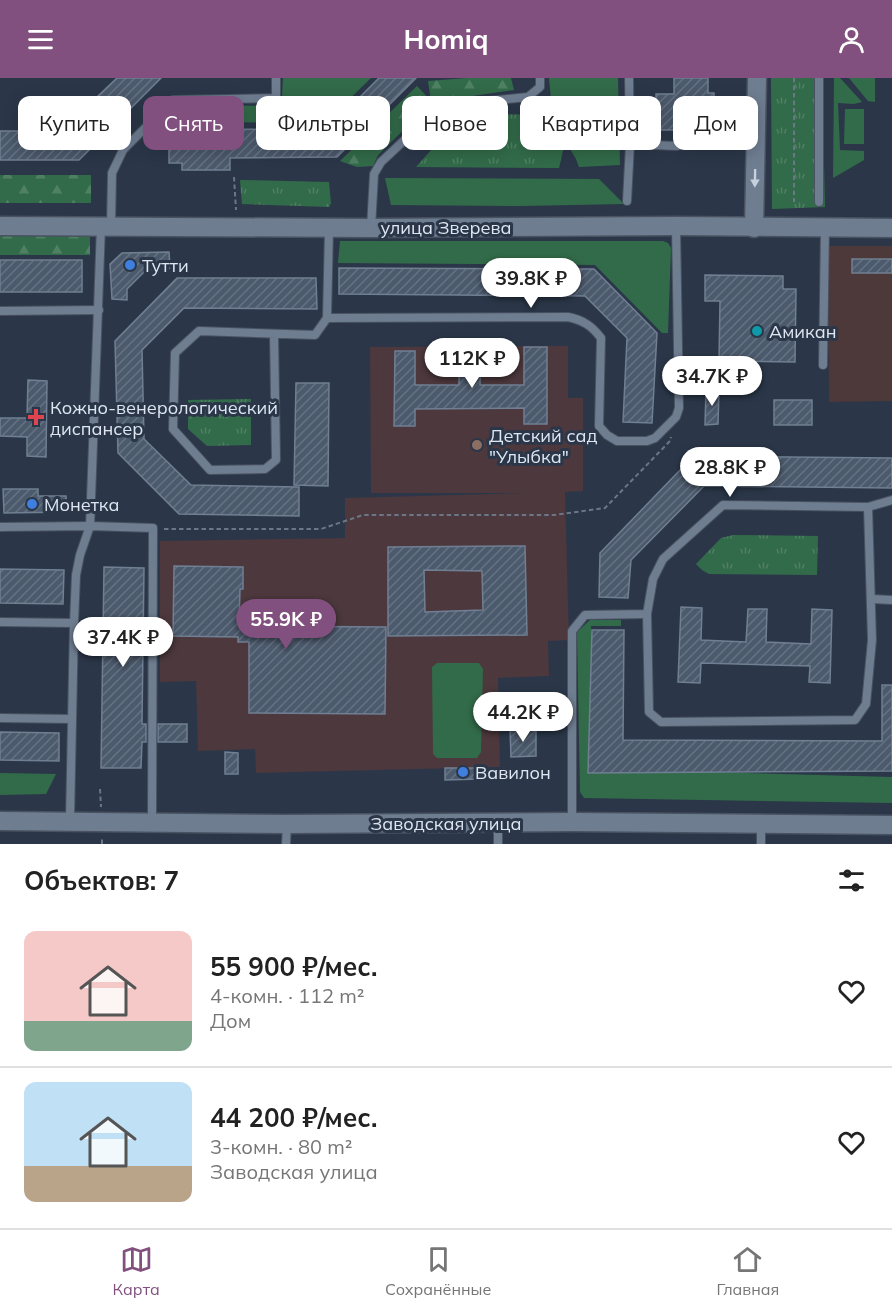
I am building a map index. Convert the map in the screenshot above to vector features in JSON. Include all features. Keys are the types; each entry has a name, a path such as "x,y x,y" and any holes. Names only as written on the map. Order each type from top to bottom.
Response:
{"street":[{"path":"754,228 757,78"},
{"name":"улица Зверева","path":"0,225 892,228"},
{"name":"Заводская улица","path":"0,821 892,825"}],"lane":[{"path":"70,822 76,575 90,526 99,310 112,173 123,150 173,100 276,98 276,78"},
{"path":"371,228 374,174 381,162 441,106 528,97 540,87 540,78"},
{"path":"628,78 629,96"},
{"path":"819,78 819,202"},
{"path":"627,201 630,150"},
{"path":"327,318 568,317 579,319 594,328 601,338 598,426 617,441 647,441 655,438 676,417 680,408 676,226"},
{"path":"274,334 276,460 265,469 210,470 173,429 175,353 199,331 315,334 327,318 329,227"},
{"path":"823,365 825,228"},
{"path":"0,311 99,310"},
{"path":"868,507 872,640 866,704 855,720 661,722 649,712 647,614 653,579 663,560 723,505 868,507 892,500"},
{"path":"0,527 153,528 153,823"},
{"path":"872,599 892,600"},
{"path":"572,822 572,631 585,615 647,614"},
{"path":"0,622 74,622"},
{"path":"0,718 72,719"},
{"path":"498,823 498,844"},
{"path":"286,844 287,824"},
{"path":"761,844 762,825"}],"path":[{"path":"794,78 794,202"},
{"path":"153,528 321,529 363,515 554,515 605,508 670,441 676,417"}],"shaded area":[{"path":"828,246 892,246 892,401 829,402"},
{"path":"568,346 568,398 583,398 583,491 565,492 569,640 548,641 549,676 498,678 500,767 256,773 255,749 198,751 196,681 160,682 160,541 345,538 345,498 526,493 371,493 370,347"}],"green space":[{"path":"283,78 371,78 353,96 282,96"},
{"path":"511,78 514,90 473,96 430,96 428,81"},
{"path":"549,78 618,78 618,96 551,96"},
{"path":"771,78 822,78 825,207 772,209"},
{"path":"834,78 840,78 862,102 838,103 840,150 864,151 864,160 833,178"},
{"path":"849,78 875,78 875,102 868,101"},
{"path":"417,86 426,96 407,96"},
{"path":"402,101 402,131 390,143 390,112"},
{"path":"244,106 256,106 256,123 244,122"},
{"path":"845,109 864,109 864,144 844,144"},
{"path":"508,114 520,115 520,150 563,150 559,168 416,167 431,150 508,150"},
{"path":"351,150 383,150 373,166 357,167 340,161"},
{"path":"571,150 620,150 620,165 579,167"},
{"path":"0,175 91,175 91,203 0,203"},
{"path":"385,178 599,179 624,204 391,205"},
{"path":"240,180 329,182 331,203 329,207 242,204"},
{"path":"0,234 90,234 90,255 0,255"},
{"path":"340,241 663,241 671,248 668,333 662,333 595,265 338,263"},
{"path":"251,399 251,445 207,446 188,429 188,400"},
{"path":"733,535 818,536 817,575 709,574 696,564 721,538"},
{"path":"590,620 621,620 621,626 591,626 594,769 892,777 892,803 584,798 580,792 577,632"},
{"path":"437,663 479,663 483,669 481,752 477,758 437,758 433,754 432,667"},
{"path":"0,773 56,774 46,794 0,795"}],"building":[{"path":"117,78 161,78 131,108 131,96 98,96"},
{"path":"379,78 416,78 390,104 390,96 361,96"},
{"path":"674,78 708,78 708,93 714,93 714,96 673,96 673,130 661,130 661,96 656,96 656,94 674,94"},
{"path":"244,129 256,129 256,150 344,150 337,157 230,158 230,170 182,170 182,163 169,163 169,150 244,150"},
{"path":"0,131 18,131 18,150 89,150 79,160 0,160"},
{"path":"169,252 170,268 146,270 127,289 127,300 112,299 110,264 122,253"},
{"path":"852,259 892,259 892,273 852,273"},
{"path":"0,260 82,260 82,292 0,292"},
{"path":"339,268 594,269 657,333 652,423 623,422 627,338 585,296 339,294"},
{"name":"Амикан","path":"705,275 783,276 783,289 796,289 795,362 719,361 720,301 705,301"},
{"path":"177,278 316,278 317,309 184,308 142,350 144,439 191,485 299,487 299,516 179,514 118,453 115,341"},
{"path":"524,347 547,347 547,424 524,424 524,408 415,409 415,426 394,426 395,351 415,351 415,385 459,385 459,351 481,351 480,385 524,385"},
{"path":"28,380 47,381 46,457 27,456 27,437 0,436 0,418 27,418"},
{"path":"296,383 329,383 328,486 294,485"},
{"path":"706,389 719,389 718,424 705,425"},
{"path":"774,400 812,400 812,425 774,425"},
{"path":"702,456 892,458 892,488 704,486 631,560 628,598 599,597 600,553 682,468"},
{"path":"3,489 38,489 38,496 66,496 67,512 4,513"},
{"path":"525,546 527,635 388,636 388,547","holes":["424,570 482,571 483,610 425,612"]},
{"path":"174,566 243,567 239,626 386,627 385,714 249,713 249,642 238,642 238,637 173,636"},
{"path":"104,567 144,568 142,724 146,724 146,742 142,742 141,768 101,768"},
{"path":"0,569 64,570 63,604 0,603"},
{"path":"681,607 702,608 701,640 746,642 748,609 767,609 766,642 811,644 812,609 832,610 830,683 809,682 810,666 701,663 700,683 678,682"},
{"path":"592,630 624,630 623,740 882,741 882,685 892,685 892,771 588,773"},
{"path":"158,724 187,724 187,742 158,742"},
{"path":"510,729 536,729 536,756 511,757"},
{"path":"0,732 59,733 59,761 0,760"},
{"path":"225,752 238,753 238,774 225,774"},
{"path":"445,768 479,768 479,779 445,780"}],"place":[{"name":"Тутти","path":"130,265"},
{"name":"Амикан","path":"757,331"},
{"name":"Кожно-венерологический диспансер","path":"36,417"},
{"name":"Детский сад \"Улыбка\"","path":"477,445"},
{"name":"Монетка","path":"32,504"},
{"name":"Вавилон","path":"463,772"}]}
